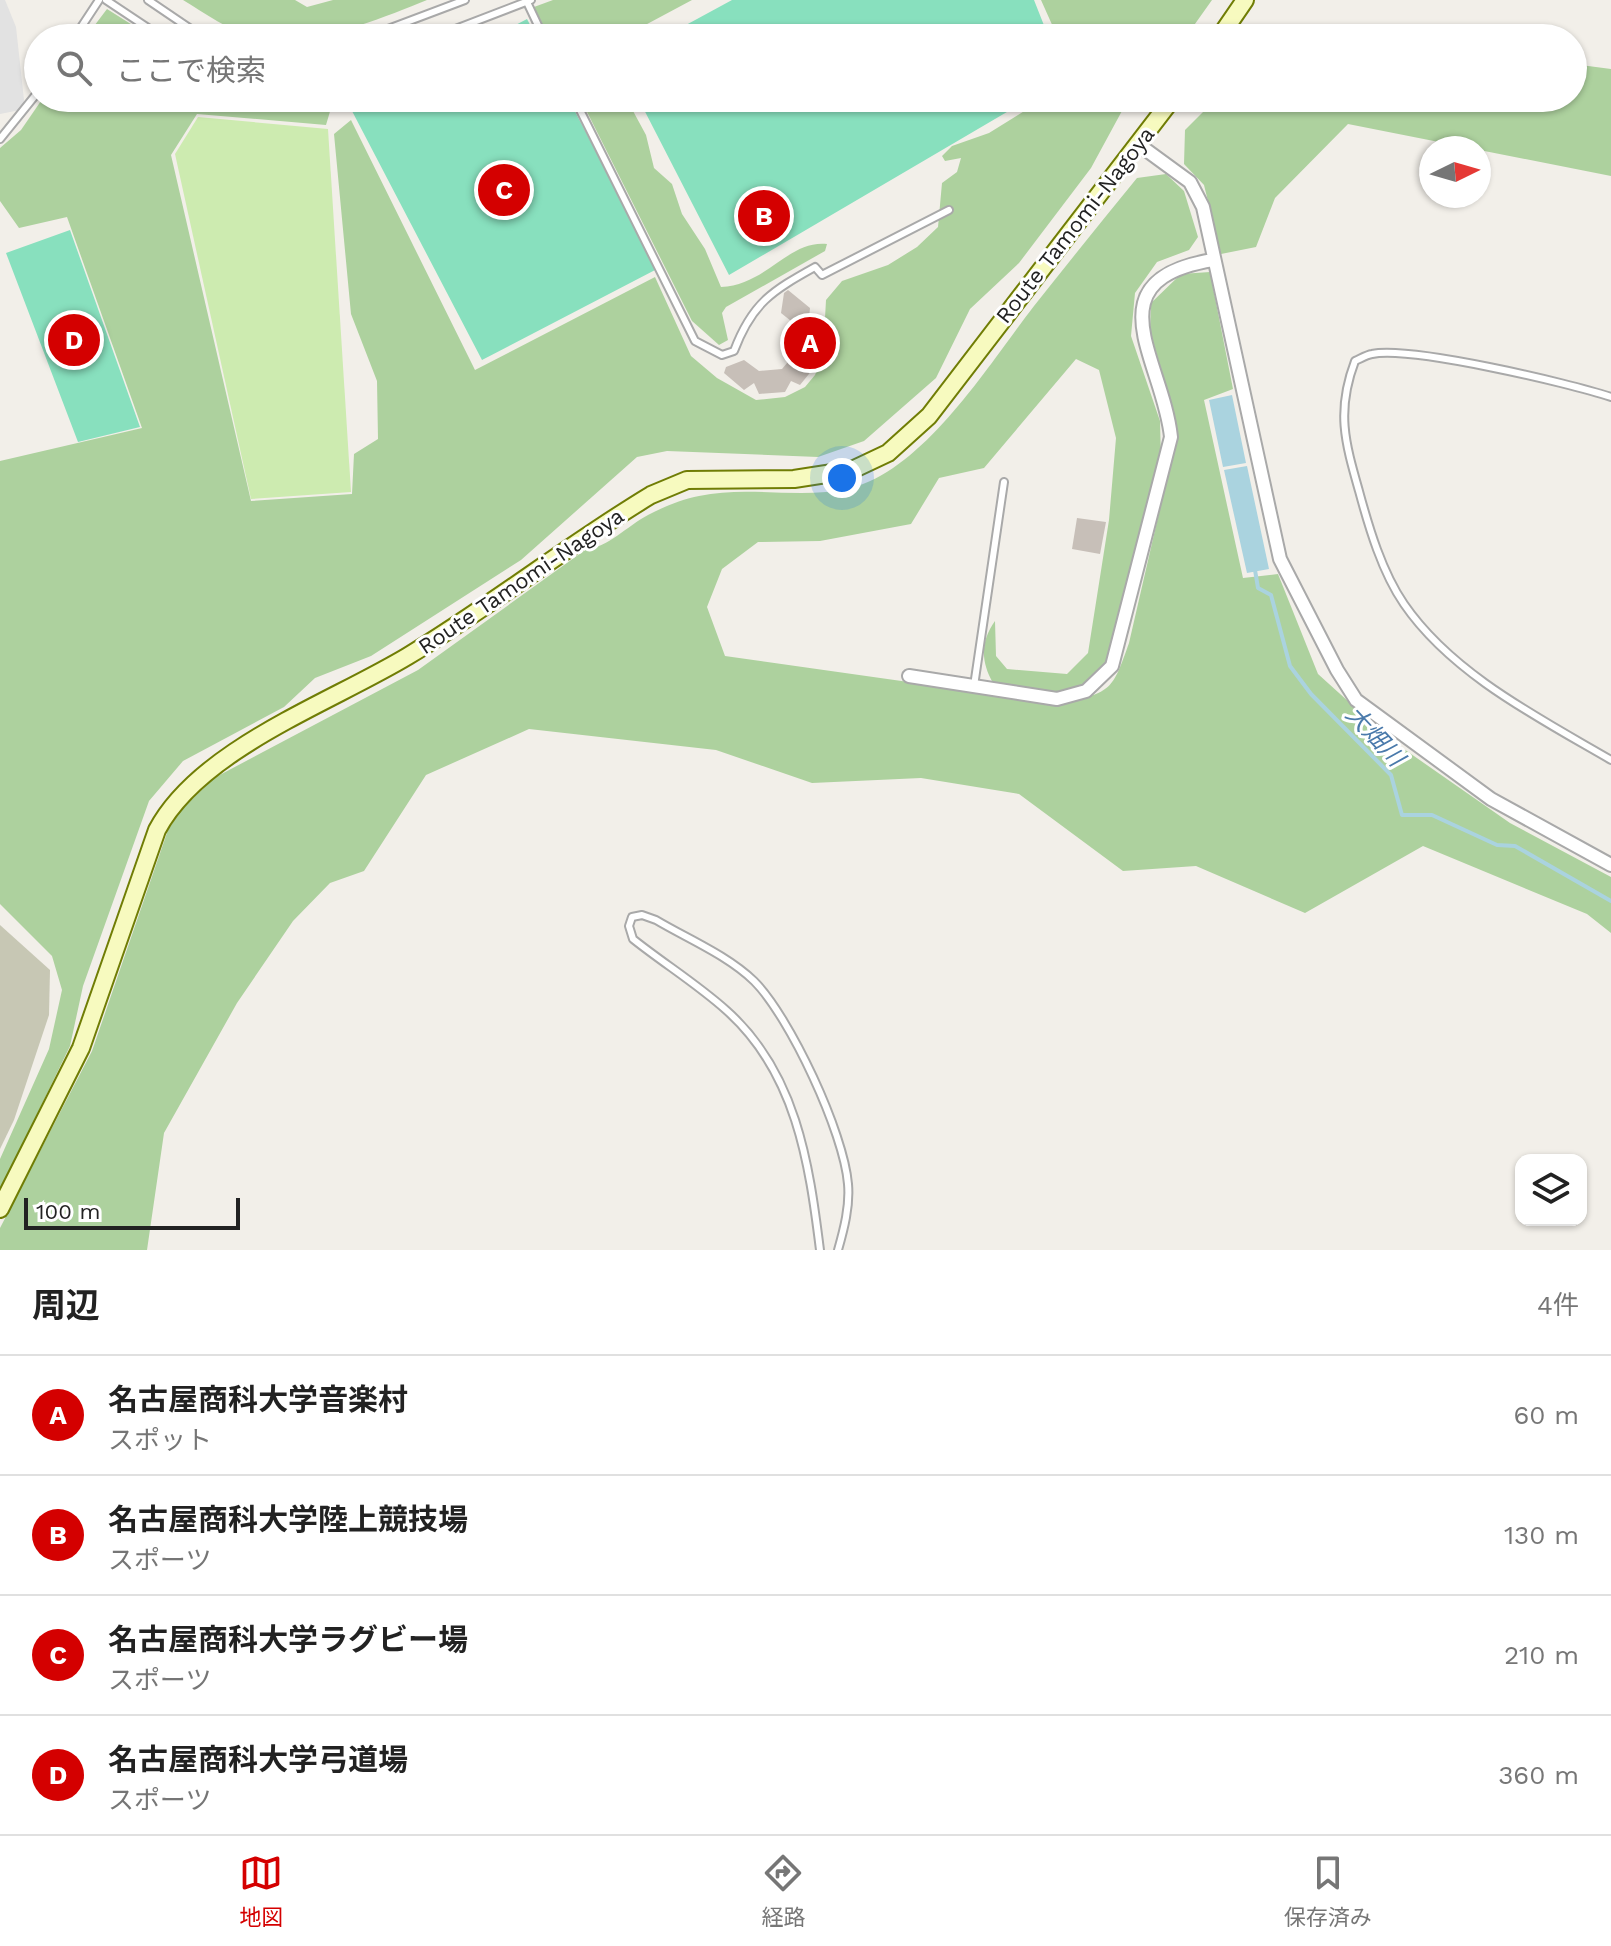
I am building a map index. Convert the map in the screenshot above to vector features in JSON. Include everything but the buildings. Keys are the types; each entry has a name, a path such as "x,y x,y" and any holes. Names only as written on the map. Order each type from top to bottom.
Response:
{"main road":[{"path":"1229,24 1245,0"},
{"name":"Route Tamomi-Nagoya","path":"0,1209 81,1048 157,830 169,807 194,781 242,748 407,657 651,495 687,480 794,479 852,470 888,453 929,416 1162,112"}],"street":[{"path":"1138,144 1196,190 1203,207 1280,559 1337,670 1356,700 1491,799 1611,865"},
{"path":"909,676 1040,697 1072,697 1102,680 1112,666 1171,437 1169,417 1144,338 1142,312 1149,289 1165,273 1182,265 1213,260"}],"lane":[{"path":"83,24 99,0"},
{"path":"106,0 142,24"},
{"path":"148,0 183,24"},
{"path":"401,24 465,0"},
{"path":"468,24 528,1 538,24"},
{"path":"0,139 24,109"},
{"path":"581,112 695,341 722,355 734,351 744,323 768,293 815,267 822,275 949,210"},
{"path":"1611,397 1412,355 1373,354 1355,361 1342,404 1342,424 1370,532 1403,602 1460,661 1506,696 1611,760"},
{"path":"974,686 1004,482"},
{"path":"820,1250 808,1161 778,1076 759,1047 727,1011 633,939 629,926 632,917 642,915 656,920 733,965 768,997 787,1025 838,1138 845,1167 848,1203 838,1250"}],"shaded area":[{"path":"0,0 5,0 16,27 24,109 0,114"},
{"path":"0,925 50,970 49,1015 14,1120 0,1149"}],"green space":[{"path":"183,0 295,0 307,7 333,0 427,0 361,24 223,24"},
{"path":"553,0 692,0 647,24 542,24 534,7"},
{"path":"732,0 1034,0 1043,24 688,24"},
{"path":"1041,0 1212,0 1195,24 1052,24"},
{"path":"107,9 131,24 96,24"},
{"path":"1587,66 1611,69 1611,176 1491,152 1491,136 1419,138 1348,124 1275,198 1256,247 1221,254 1204,185 1184,164 1185,130 1203,112 1587,112"},
{"path":"33,112 330,112 326,125 197,114 171,155 251,501 352,494 354,454 378,439 377,381 351,314 334,134 351,120 475,370 655,277 691,356 717,378 756,400 785,397 805,387 815,375 823,355 826,300 842,281 888,265 917,247 938,227 942,183 957,172 961,158 945,161 942,156 952,146 989,133 1023,112 1121,112 1091,168 1019,263 970,309 936,378 864,441 818,457 667,451 637,457 521,560 371,656 315,678 284,707 183,761 149,801 83,986 70,1046 0,1191 0,1159 49,1049 62,990 52,956 0,904 0,461 142,428 67,217 19,228 0,201 0,148 21,130"},
{"path":"353,112 575,112 657,269 482,360"},
{"path":"587,112 634,112 646,135 654,168 672,184 682,214 705,249 721,287 751,279 800,249 827,244 825,251 726,307 722,313 728,340 719,345 692,321"},
{"path":"645,112 1007,112 729,275"},
{"path":"198,117 328,129 351,492 251,499 175,154"},
{"path":"1166,174 1184,191 1198,237 1189,250 1157,262 1135,293 1131,336 1160,421 1161,460 1111,658 1091,684 1062,695 993,683 984,652 995,621 996,656 1007,669 1067,674 1088,653 1109,520 1116,438 1099,370 1076,359 984,468 939,478 911,524 820,541 758,542 722,569 707,607 725,656 1063,704 1092,696 1108,687 1129,643 1176,439 1171,404 1150,331 1151,303 1181,274 1210,272 1233,389 1204,400 1243,578 1278,574 1318,674 1391,740 1510,823 1611,877 1611,933 1587,914 1423,846 1305,913 1196,866 1123,871 1019,794 921,778 812,783 716,750 529,729 426,775 364,871 330,883 293,921 237,1003 164,1133 147,1250 0,1250 0,1228 92,1051 168,830 182,809 214,778 418,670 585,550 610,541 660,509 686,499 718,493 813,493 851,488 878,477 904,460 953,412 1137,178"},
{"path":"70,230 140,427 78,442 6,253"}],"water":[{"path":"1232,395 1246,463 1223,467 1209,400"},
{"path":"1247,466 1269,569 1247,573 1224,470"}],"waterway":[{"name":"大畑川","path":"1255,570 1258,588 1271,595 1290,666 1311,694 1391,775 1402,815 1432,815 1497,845 1515,846 1611,901"}],"place":[{"name":"名古屋商科大学ラグビー場","path":"504,190"},
{"name":"名古屋商科大学陸上競技場","path":"764,216"},
{"name":"名古屋商科大学弓道場","path":"74,340"},
{"name":"名古屋商科大学音楽村","path":"810,343"}]}
